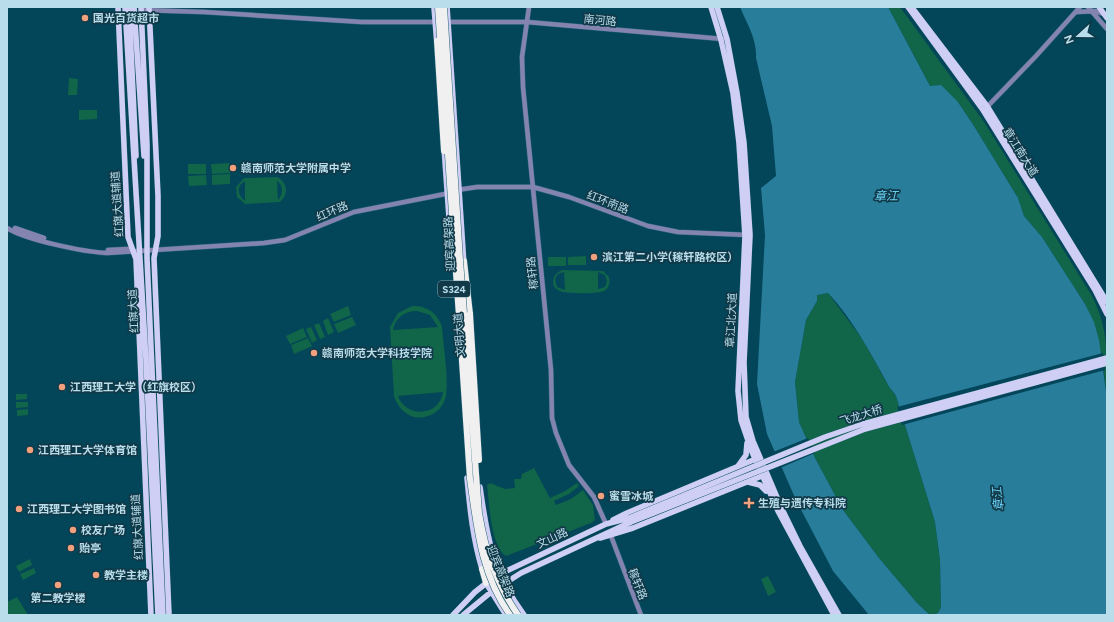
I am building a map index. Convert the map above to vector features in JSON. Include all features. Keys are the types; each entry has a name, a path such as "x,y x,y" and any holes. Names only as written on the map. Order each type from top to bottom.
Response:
{"highway":[{"name":"迎宾高架路","path":"438,7 448,196 470,479 479,544 494,587 510,615"},
{"name":"迎宾高架路","path":"444,7 460,260 479,513 484,543 490,566 503,592 518,615"},
{"path":"437,41 442,134 448,196"},
{"path":"464,261 470,314 480,478 479,513"},
{"name":"文明大道","path":"482,569 486,583"}],"main road":[{"name":"红旗大道辅道","path":"118,7 128,237 136,250 151,615"},
{"name":"红旗大道","path":"125,7 132,146 136,172 136,250 158,615"},
{"path":"129,7 137,146 136,172"},
{"path":"134,7 146,172"},
{"path":"434,7 437,41"},
{"name":"文明大道","path":"447,7 478,480 488,541 504,584"},
{"name":"章江北大道","path":"711,7 724,39"},
{"name":"章江北大道","path":"717,7 733,93 747,235 744,402 748,425 757,459"},
{"name":"章江南大道","path":"908,7 985,108 1095,290 1107,314"},
{"name":"章江南大道","path":"912,7 985,108 1107,302"},
{"path":"1099,7 1105,16"},
{"name":"红旗大道","path":"141,9 147,145 147,249 163,615"},
{"path":"149,9 158,196 158,236 154,258 169,615"},
{"name":"文明大道","path":"448,196 470,514 475,545 482,569"},
{"name":"章江北大道","path":"747,235 738,391 741,420 747,439 764,475 800,546 839,615"},
{"name":"飞龙大桥","path":"630,520 857,426 1107,358"},
{"name":"飞龙大桥","path":"630,520 865,429 1107,363"},
{"path":"738,467 746,455 747,439"},
{"path":"606,524 627,512 757,459"},
{"path":"596,539 611,536 764,475"},
{"name":"章江北大道","path":"764,475 771,497 796,548 834,615"},
{"path":"746,482 760,485 771,497"},
{"name":"文山路","path":"486,583 499,574 606,524 630,520"},
{"name":"文山路","path":"504,584 521,573 596,539 630,520"},
{"path":"453,615 486,583"},
{"name":"S324","path":"486,583 506,615"},
{"path":"463,615 491,592 504,584"},
{"name":"S324","path":"504,584 524,615"}],"street":[{"name":"稼轩路","path":"529,7 522,57 523,87 552,370 552,418 556,433 569,465 594,497 606,524"},
{"path":"141,9 362,22 435,22"},
{"path":"985,108 1078,9 1089,9 1105,16"},
{"path":"1089,9 1107,28"},
{"name":"南河路","path":"448,22 527,22 724,39"},
{"name":"红环南路","path":"460,190 476,187 533,187 569,196 648,226 678,232 747,235"},
{"name":"红环路","path":"7,227 45,238 94,249 136,250 281,241 354,212 448,196 460,190"},
{"name":"稼轩路","path":"611,536 641,615"}],"green space":[{"path":"888,7 900,7 984,122 1092,296 1098,309 1105,334 1107,359 1107,399 1103,366 1085,304 1042,237 1024,216 1018,198 958,102 930,86"},
{"path":"69,78 78,79 77,95 68,95"},
{"path":"79,110 97,110 97,119 79,120"},
{"path":"229,163 230,173 212,174 211,164"},
{"path":"188,164 206,164 206,174 188,174"},
{"path":"230,174 230,184 212,185 212,175"},
{"path":"206,175 207,185 189,186 188,176"},
{"path":"277,177 281,179 285,185 285,196 280,202 245,204 237,197 236,187 244,178","holes":["245,181 245,201 239,193 240,185","277,181 282,188 281,195 278,200"]},
{"path":"586,256 586,265 568,265 568,257"},
{"path":"548,257 566,257 566,266 548,266"},
{"path":"562,270 603,271 609,277 609,285 606,290 596,293 563,292 554,287 553,284 554,277","holes":["564,272 565,290 557,287 555,279 558,274","598,272 605,275 607,281 605,287 598,289"]},
{"path":"828,293 863,340 889,387 896,396 935,522 940,560 941,607 938,613 930,615 917,603 879,558 843,510 815,458 799,422 795,382 806,320 817,301 816,295"},
{"path":"348,306 351,315 334,322 330,314"},
{"path":"412,306 422,307 431,311 438,318 442,327 447,388 446,395 445,400 439,409 435,413 425,417 414,417 404,412 394,396 390,327 398,313","holes":["417,311 430,315 438,327 393,330 396,322 401,316 408,312","443,392 440,400 435,406 422,412 408,408 402,403 398,396"]},
{"path":"352,317 356,325 338,333 334,324"},
{"path":"328,318 334,332 328,335 323,321"},
{"path":"319,323 325,337 320,339 314,325"},
{"path":"311,327 317,340 312,343 306,329"},
{"path":"303,328 307,337 290,344 286,336"},
{"path":"308,338 312,346 294,354 291,345"},
{"path":"16,394 27,394 27,399 16,400"},
{"path":"16,402 28,402 28,407 16,408"},
{"path":"28,409 28,415 17,416 17,410"},
{"path":"534,468 550,498 577,483 579,486 569,494 554,501 556,505 571,499 583,490 593,505 595,520 591,523 506,556 497,544 494,534 487,485 490,483 505,489 515,488 514,479 521,479 522,474"},
{"path":"30,559 32,565 19,572 16,566"},
{"path":"34,568 36,573 23,580 20,574"},
{"path":"768,576 776,592 768,596 761,579"},
{"path":"17,597 28,615 7,615 7,602"}],"water":[{"name":"章江","path":"740,7 888,7 930,86 941,85 958,102 1018,198 1024,216 1042,237 1085,304 1094,322 1099,340 1107,399 1107,615 930,615 869,615 833,571 796,500 767,434 757,384 765,235 761,188 776,176 772,126 756,58 755,44","holes":["828,293 837,303 860,336 888,385 896,396 935,522 940,560 941,607 938,613 930,615 917,603 879,558 843,510 815,458 799,422 795,382 806,320 817,301 817,295"]}],"pier":[{"path":"1103,353 1105,370 902,425 897,407"},
{"path":"808,438 815,453 780,468 773,452"}],"place":[{"name":"国光百货超市","path":"85,18"},
{"name":"赣南师范大学附属中学","path":"233,168"},
{"name":"滨江第二小学(稼轩路校区）","path":"594,257"},
{"name":"赣南师范大学科技学院","path":"314,353"},
{"name":"江西理工大学（红旗校区）","path":"62,387"},
{"name":"江西理工大学体育馆","path":"30,450"},
{"name":"蜜雪冰城","path":"601,496"},
{"name":"生殖与遗传专科院","path":"749,503"},
{"name":"江西理工大学图书馆","path":"19,509"},
{"name":"校友广场","path":"73,530"},
{"name":"贻亭","path":"71,548"},
{"name":"教学主楼","path":"96,575"},
{"name":"第二教学楼","path":"58,585"}]}
